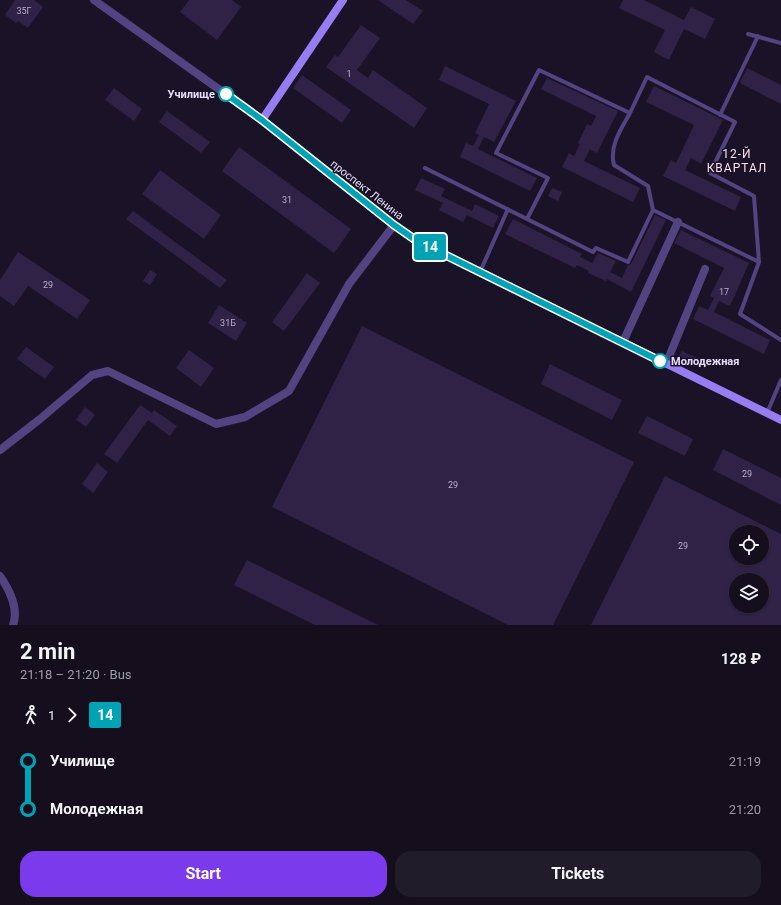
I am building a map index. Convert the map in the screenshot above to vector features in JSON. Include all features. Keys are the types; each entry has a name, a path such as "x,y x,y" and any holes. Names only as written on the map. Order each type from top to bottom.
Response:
{"street":[{"name":"проспект Ленина","path":"94,0 262,120 394,225 417,241 781,420"},
{"path":"262,120 342,0"},
{"path":"623,342 678,222"},
{"path":"0,450 40,419 92,374 108,371 216,424 245,417 289,391 349,284 394,225"},
{"path":"666,364 705,269"},
{"path":"0,576 6,585 13,603 16,617 13,625"}],"lane":[{"path":"748,34 781,42"},
{"path":"720,114 758,36"},
{"path":"527,219 548,178 496,153 539,70 630,113"},
{"path":"425,168 593,252 596,248 628,262 654,210 648,186 614,165 612,155 618,134 630,113 646,77 735,122 710,173 754,196 759,262 740,314 781,340"},
{"path":"480,272 508,210"},
{"path":"654,210 759,262"},
{"path":"767,413 781,380"}],"building":[{"path":"15,0 34,0 43,7 28,28 18,21 16,23 5,15"},
{"path":"189,0 232,0 241,7 217,40 180,12"},
{"path":"378,0 406,0 423,11 413,24"},
{"path":"623,0 644,0 684,20 691,7 715,19 705,39 684,29 669,60 654,52 665,30 619,8"},
{"path":"361,25 380,38 357,70 368,78 373,70 427,108 414,128 326,67 335,55 338,57"},
{"path":"445,66 516,101 494,142 484,137 478,149 537,178 530,191 460,157 466,143 473,146 479,135 475,133 489,104 439,80"},
{"path":"747,68 781,85 781,104 740,83"},
{"path":"302,75 351,110 342,123 293,88"},
{"path":"547,78 618,111 597,153 590,149 584,161 640,188 633,202 562,167 569,153 574,156 587,124 591,126 596,116 541,89"},
{"path":"654,86 723,120 701,164 691,158 685,170 741,197 735,211 663,176 671,160 676,163 694,125 646,102"},
{"path":"114,88 142,109 134,121 105,100"},
{"path":"167,111 210,142 201,153 159,122"},
{"path":"239,147 351,229 334,253 222,171"},
{"path":"160,170 221,215 204,239 142,194"},
{"path":"421,178 445,189 441,196 472,211 475,204 499,216 493,228 467,215 463,222 439,210 443,203 415,190"},
{"path":"552,188 562,192 558,201 548,196"},
{"path":"133,211 227,280 220,288 126,219"},
{"path":"655,215 666,220 631,292 607,279 606,281 588,273 589,271 577,265 575,268 505,234 513,219 582,254 580,257 592,263 598,253 616,261 610,272 622,278 628,265 631,264"},
{"path":"681,230 749,263 730,306 719,301 714,312 770,340 764,354 693,319 699,306 708,310 714,298 710,296 724,268 674,243"},
{"path":"18,252 90,300 77,319 28,286 14,306 0,296 0,280"},
{"path":"150,270 157,274 150,285 143,281"},
{"path":"307,273 320,283 284,331 272,322"},
{"path":"219,305 247,323 236,341 208,323"},
{"path":"362,326 634,462 553,625 508,625 272,507"},
{"path":"26,347 54,367 45,379 17,359"},
{"path":"189,350 214,368 201,387 176,368"},
{"path":"682,351 697,358 694,364 679,356"},
{"path":"550,364 622,400 612,420 541,384"},
{"path":"140,405 152,413 154,410 177,426 170,436 148,420 117,463 104,454"},
{"path":"85,407 95,415 86,427 76,420"},
{"path":"647,416 693,439 685,456 638,433"},
{"path":"723,449 781,478 781,505 713,470"},
{"path":"97,463 108,472 93,493 82,484"},
{"path":"665,476 763,525 729,525 729,565 769,565 769,528 781,534 781,625 591,625"},
{"path":"247,560 378,625 315,625 234,585"}],"bus line":[{"name":"14","path":"226,94 262,120 394,225 417,241 660,361"}],"place":[{"name":"Училище","path":"226,94"},
{"name":"Молодежная","path":"660,361"}],"district":[{"name":"12-Й КВАРТАЛ","path":"737,161"}]}
